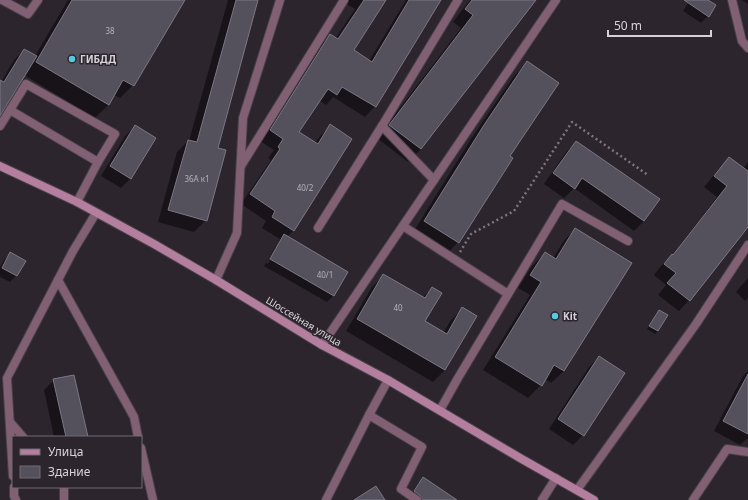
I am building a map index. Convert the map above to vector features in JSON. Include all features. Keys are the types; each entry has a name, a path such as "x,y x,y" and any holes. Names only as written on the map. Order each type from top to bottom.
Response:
{"main road":[{"name":"Шоссейная улица","path":"0,166 77,202 154,244 322,345 388,380 594,500"}],"lane":[{"path":"2,0 28,14 38,0"},
{"path":"216,280 237,233 243,118 280,0"},
{"path":"241,167 344,0"},
{"path":"318,228 458,0"},
{"path":"322,345 556,0"},
{"path":"732,0 742,41 748,48"},
{"path":"0,126 26,84 115,134 77,202"},
{"path":"10,110 98,162"},
{"path":"382,126 434,180"},
{"path":"440,410 562,204 628,241"},
{"path":"12,458 7,378 73,252 96,213"},
{"path":"403,226 508,294"},
{"path":"577,490 696,324 748,245"},
{"path":"58,280 134,417 138,436"},
{"path":"326,500 368,415 388,380"},
{"path":"368,415 422,447 401,490 417,500"},
{"path":"10,422 22,436"},
{"path":"693,500 727,449 748,452"},
{"path":"142,452 154,500"},
{"path":"542,500 556,478"},
{"path":"14,488 14,496 16,500"},
{"path":"64,488 64,500"}],"path":[{"path":"455,260 471,234 514,211 572,122 648,175"}],"building":[{"path":"72,0 185,0 134,86 123,80 109,105 36,62"},
{"path":"236,0 258,0 218,148 226,150 207,221 168,210 188,140 197,142"},
{"path":"364,0 386,0 354,50 372,62 409,0 441,0 376,107 342,87 337,95 328,89 299,132 318,144 330,124 352,139 294,231 272,217 275,211 250,194 280,149 278,147 283,139 270,130 330,34 338,39"},
{"path":"472,0 536,0 421,149 389,125 473,15 465,9"},
{"path":"684,0 708,0 716,5 709,17"},
{"path":"24,49 37,56 0,116 0,80 4,82"},
{"path":"527,61 559,83 510,156 513,158 459,243 424,221 484,125"},
{"path":"135,125 156,138 131,179 110,166"},
{"path":"576,141 660,199 644,221 582,178 575,189 553,173"},
{"path":"729,157 748,171 748,227 690,301 667,283 676,273 664,264 672,254 673,255 727,186 714,176"},
{"path":"575,228 632,263 564,371 554,365 542,386 495,357 541,282 530,275 545,252 556,259"},
{"path":"284,234 348,272 334,296 270,259"},
{"path":"10,252 26,261 17,276 2,268"},
{"path":"383,274 425,298 432,287 442,293 425,321 447,334 462,307 477,316 445,370 357,319"},
{"path":"659,310 668,315 658,331 649,326"},
{"path":"599,356 625,373 584,436 558,419"},
{"path":"748,374 748,434 723,421"},
{"path":"74,375 88,436 66,436 53,379"},
{"path":"423,477 457,500 422,499 414,491"},
{"path":"376,486 385,500 354,500"}],"place":[{"name":"ГИБДД","path":"72,59"},
{"name":"Kit","path":"555,316"}]}
